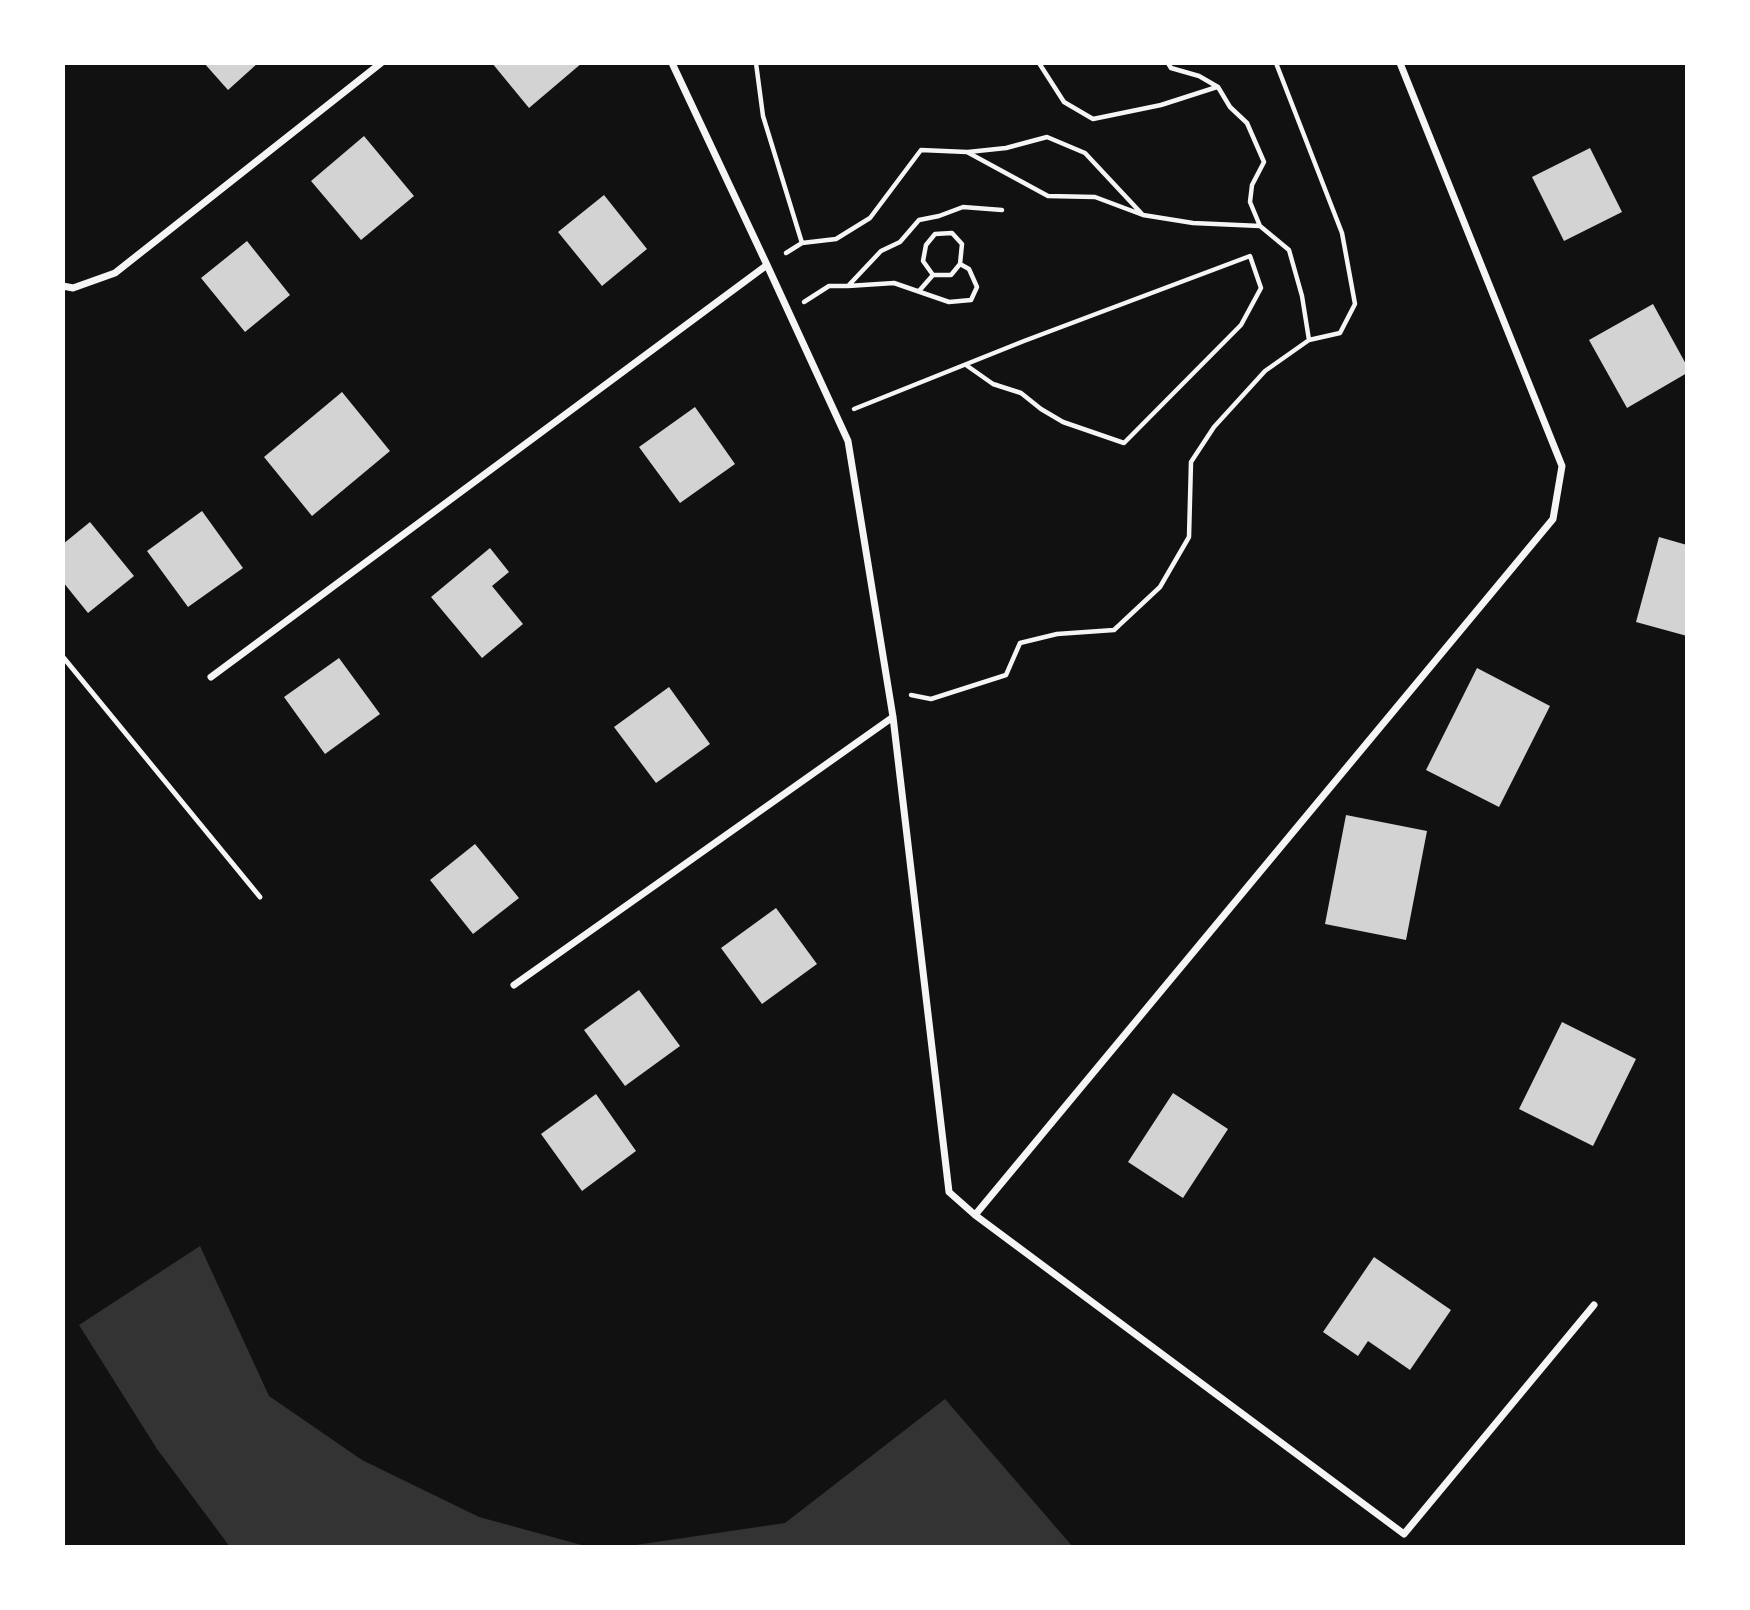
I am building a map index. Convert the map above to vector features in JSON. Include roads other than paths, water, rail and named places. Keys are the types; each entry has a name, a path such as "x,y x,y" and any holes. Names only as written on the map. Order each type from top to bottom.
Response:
{"street":[{"path":"63,286 73,288 115,273 381,63"},
{"path":"671,63 848,441 893,717 949,1192 975,1215 1404,1534 1594,1305"},
{"path":"975,1215 1553,520 1562,466 1400,63"},
{"path":"211,677 767,265"},
{"path":"514,985 893,717"}],"lane":[{"path":"63,657 260,897"}]}
